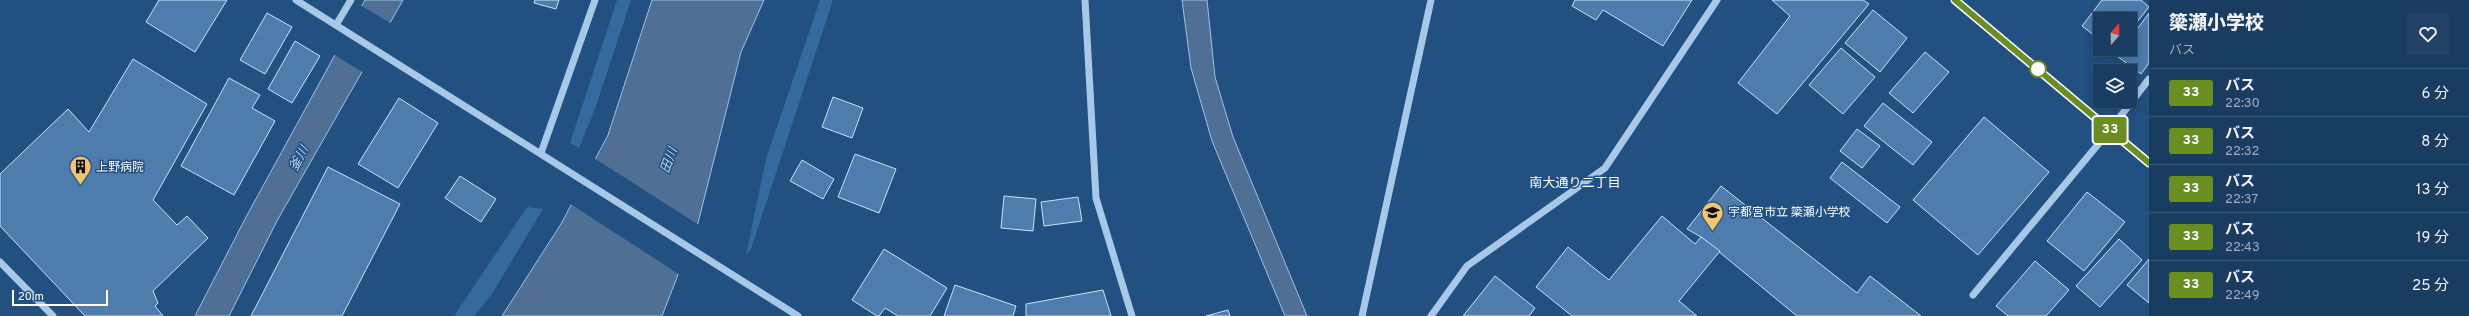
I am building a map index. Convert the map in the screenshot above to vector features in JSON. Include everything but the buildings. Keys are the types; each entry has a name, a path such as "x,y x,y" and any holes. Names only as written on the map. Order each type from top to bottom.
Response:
{"street":[{"path":"296,0 798,316"},
{"path":"336,24 351,0"},
{"path":"541,153 595,0"},
{"path":"1086,0 1096,198 1132,316"},
{"path":"1362,316 1431,0"},
{"path":"1431,316 1467,266 1606,168 1717,0"},
{"path":"1955,0 2149,163"},
{"path":"1973,295 2110,130 2149,79"},
{"path":"0,262 53,316"}],"shaded area":[{"path":"617,0 631,0 595,109 579,148 570,143"},
{"path":"820,0 833,0 751,249 746,255 766,159"},
{"path":"527,207 543,209 492,294 474,316 454,316"}],"water":[{"name":"釜川","path":"365,0 403,0 278,219 229,316 195,316 246,217"},
{"name":"田川","path":"652,0 764,0 741,52 698,223 662,316 502,316 561,224 608,135"},
{"path":"1182,0 1207,0 1215,77 1233,137 1307,316 1285,316 1212,141 1191,68"}],"pier":[{"path":"360,5 392,24 364,73 333,54"},
{"path":"594,158 699,225 680,275 569,203"}],"bus line":[{"name":"33","path":"1955,0 2149,163"}],"place":[{"name":"上野病院","path":"80,186"},
{"name":"宇都宮市立 簗瀬小学校","path":"1713,232"}],"district":[{"name":"南大通り二丁目","path":"1575,182"}]}
